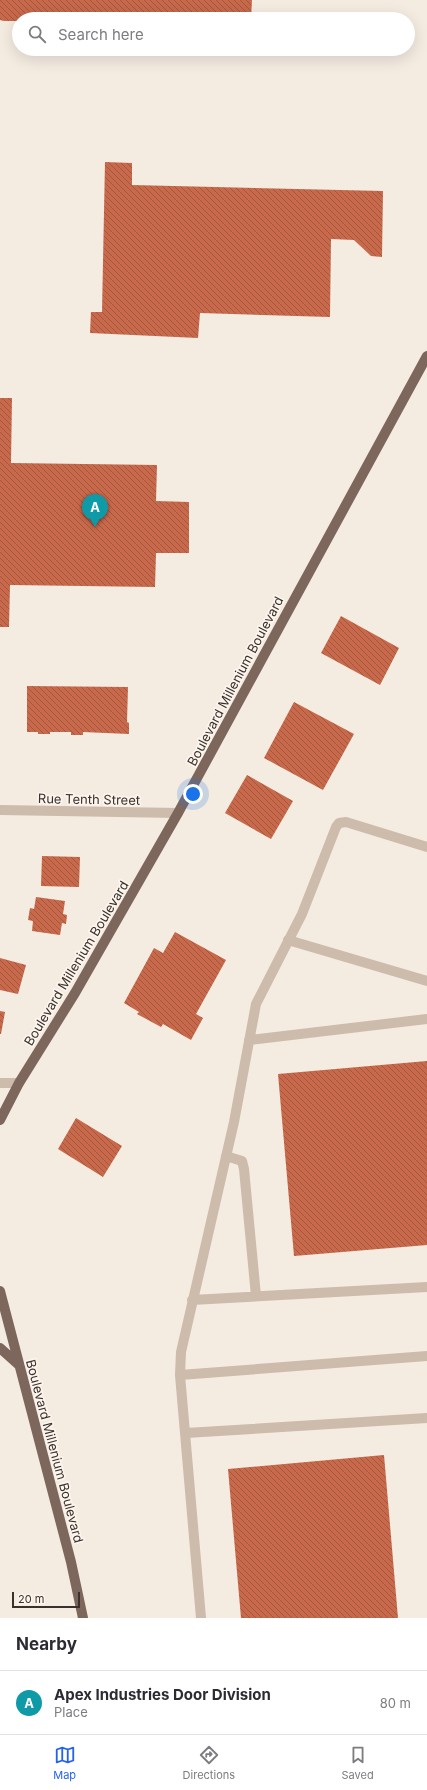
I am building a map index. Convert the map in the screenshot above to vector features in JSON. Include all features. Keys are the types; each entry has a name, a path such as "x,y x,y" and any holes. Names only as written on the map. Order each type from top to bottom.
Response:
{"main road":[{"name":"Boulevard Millenium Boulevard","path":"0,1120 19,1083 74,993 178,814 427,356"},
{"name":"Boulevard Millenium Boulevard","path":"0,1291 71,1562 83,1618"},
{"path":"0,1348 19,1365"}],"street":[{"name":"Rue Tenth Street","path":"0,810 178,814"},
{"path":"202,1618 180,1375 181,1352 226,1156 258,999 302,914 336,827 339,823 346,822 427,847"},
{"path":"288,940 427,981"},
{"path":"249,1040 427,1019"},
{"path":"0,1082 19,1083"},
{"path":"226,1156 242,1162 244,1169 256,1296"},
{"path":"192,1300 427,1287"},
{"path":"180,1375 427,1356"},
{"path":"186,1433 427,1418"}],"building":[{"path":"0,0 252,0 251,12 12,12 12,21 0,20"},
{"path":"105,162 132,163 132,185 383,191 382,257 371,256 354,240 331,239 330,317 200,313 198,338 90,333 91,312 102,312"},
{"path":"0,398 12,398 11,463 157,465 156,501 189,502 189,553 156,553 155,587 10,585 9,627 0,627"},
{"path":"341,616 399,648 380,685 321,653"},
{"path":"27,686 128,687 127,722 129,723 129,734 83,732 83,735 71,735 71,732 50,732 50,734 38,734 38,732 27,732"},
{"path":"294,702 354,734 323,790 264,758"},
{"path":"247,775 293,801 271,839 225,813"},
{"path":"42,856 80,857 79,887 41,886"},
{"path":"36,897 65,901 63,914 67,915 66,924 62,923 60,935 32,931 33,921 28,920 30,908 34,909"},
{"path":"175,932 226,960 196,1014 203,1018 191,1040 163,1024 161,1027 137,1014 139,1012 124,1003 154,948 163,953"},
{"path":"0,958 26,965 18,994 0,990"},
{"path":"0,1011 5,1012 1,1034 0,1034"},
{"path":"427,1061 427,1245 294,1256 278,1074"},
{"path":"76,1118 122,1146 103,1177 58,1149"},
{"path":"384,1455 398,1618 241,1618 228,1469"}],"place":[{"name":"Apex Industries Door Division","path":"95,527"}]}
